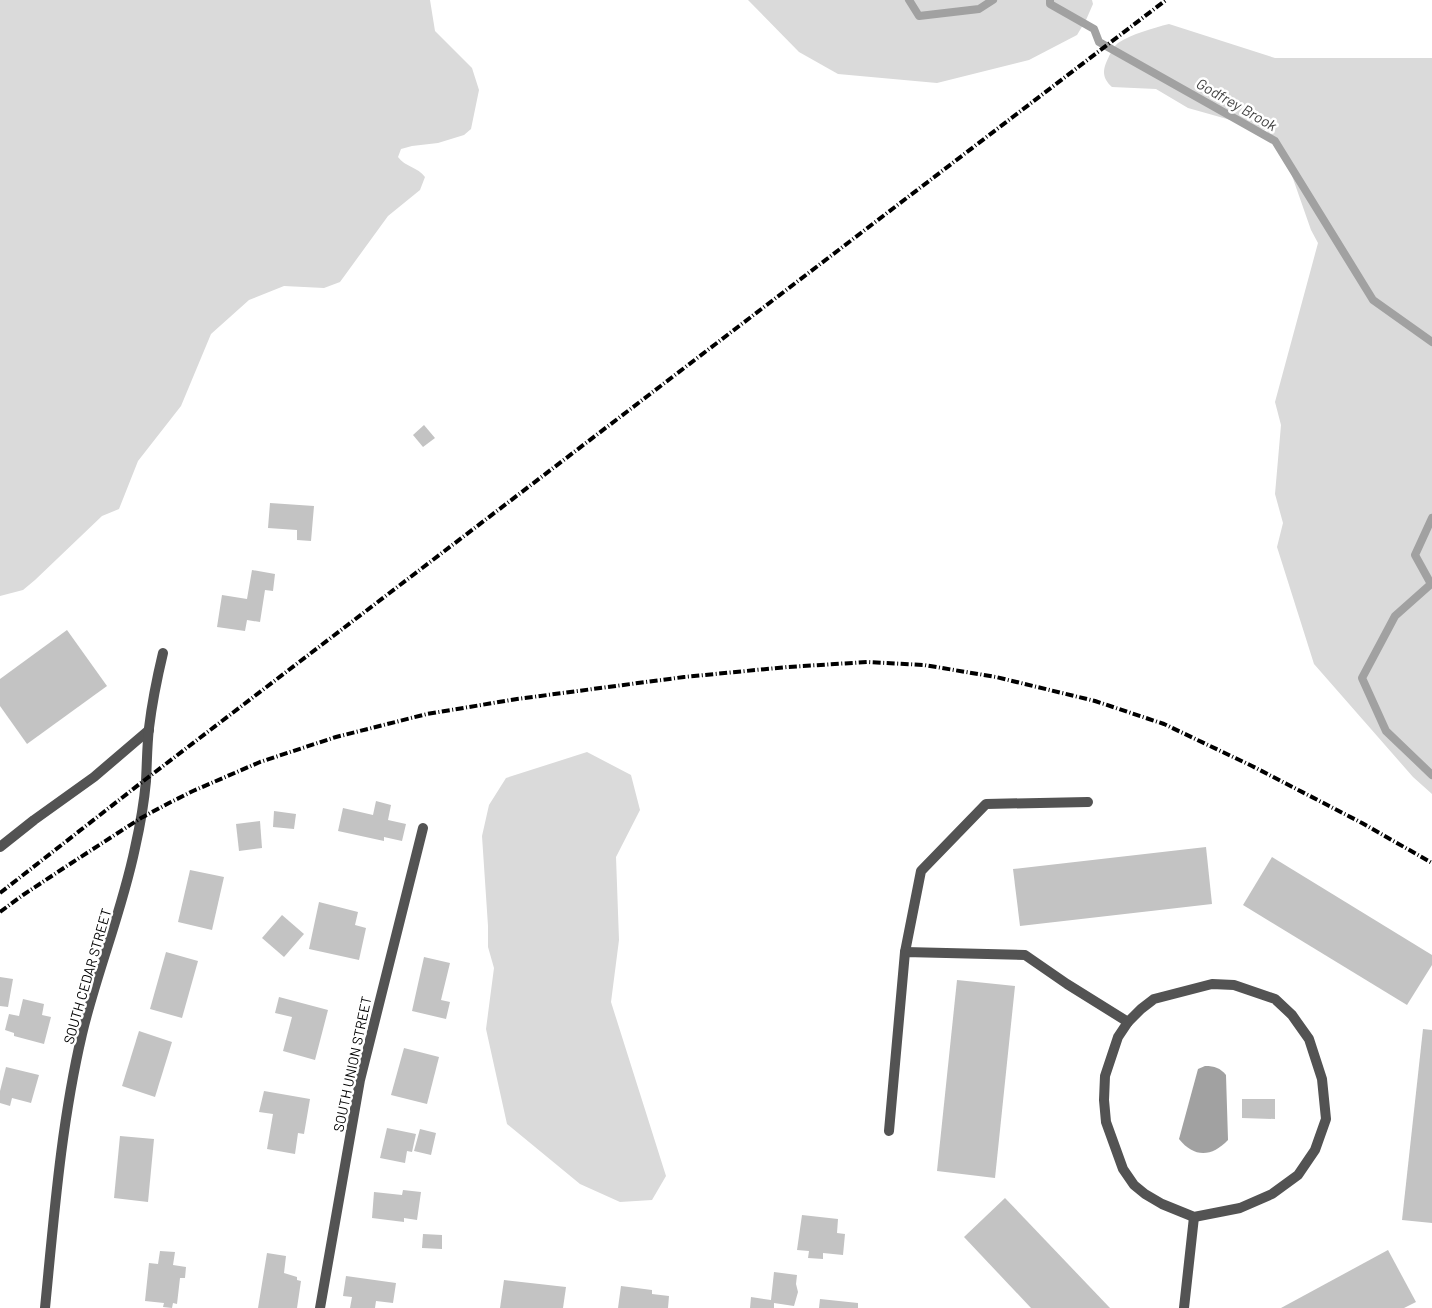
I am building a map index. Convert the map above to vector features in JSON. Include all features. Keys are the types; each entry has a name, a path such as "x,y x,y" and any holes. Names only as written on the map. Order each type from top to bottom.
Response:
{"street":[{"name":"SOUTH CEDAR STREET","path":"45,1308 58,1174 66,1118 82,1035 124,898 134,855 144,795 149,730 155,686 163,653"},
{"path":"0,847 94,777 149,730"},
{"path":"889,1131 906,952 921,871 986,804 1088,802"},
{"name":"SOUTH UNION STREET","path":"320,1308 360,1080 423,828"},
{"path":"906,952 1024,955 1128,1022"},
{"path":"1212,984 1234,985 1274,999 1292,1015 1309,1039 1322,1079 1326,1119 1315,1150 1298,1176 1272,1194 1240,1208 1194,1217 1162,1204 1144,1194 1134,1185 1123,1168 1106,1122 1104,1100 1105,1076 1118,1037 1141,1008 1154,1000 1212,984"},
{"path":"1184,1308 1194,1217"}],"shaded area":[{"path":"0,0 430,0 435,31 472,68 479,90 471,129 464,135 438,143 401,149 398,157 425,177 420,190 388,216 340,282 324,288 284,286 249,300 211,334 181,406 138,461 119,509 102,516 23,590 0,596"},
{"path":"748,0 1092,0 1093,4 1077,35 1029,60 937,83 838,74 799,52"},
{"path":"1169,24 1275,58 1432,58 1432,794 1413,777 1314,664 1277,547 1283,523 1275,494 1281,425 1275,402 1318,243 1311,230 1283,150 1266,130 1188,108 1156,89 1112,87 1104,76 1106,63 1112,50 1118,43 1136,34"},
{"path":"587,752 631,775 640,810 616,857 619,940 611,1002 666,1176 652,1200 620,1202 580,1184 507,1124 486,1029 494,968 488,947 482,836 489,805 506,778"},
{"path":"1205,1066 1217,1068 1226,1075 1228,1140 1216,1150 1203,1153 1191,1150 1179,1139 1198,1069"}],"building":[{"path":"424,425 435,438 423,447 413,435"},
{"path":"270,503 314,506 311,541 297,540 297,530 268,528"},
{"path":"252,570 275,574 273,591 265,590 260,622 247,620 245,631 217,627 222,595 247,599"},
{"path":"67,630 107,686 27,744 0,706 0,679"},
{"path":"376,801 391,805 388,820 406,824 402,841 384,837 384,841 338,831 343,808 373,815"},
{"path":"274,811 296,814 294,829 273,827"},
{"path":"260,821 262,848 239,851 236,824"},
{"path":"1206,847 1212,904 1020,926 1013,869"},
{"path":"1272,857 1432,955 1432,965 1407,1005 1243,905"},
{"path":"190,870 224,877 212,930 178,922"},
{"path":"319,902 358,912 355,925 366,928 359,960 309,949"},
{"path":"282,915 304,934 284,957 262,938"},
{"path":"166,952 198,961 182,1018 150,1009"},
{"path":"424,957 450,963 441,1000 450,1002 446,1019 412,1011"},
{"path":"0,977 13,979 8,1007 0,1006"},
{"path":"957,980 1015,986 995,1178 937,1171"},
{"path":"279,997 328,1010 315,1060 283,1051 292,1017 275,1013"},
{"path":"23,999 44,1004 42,1015 51,1017 44,1044 14,1036 14,1033 5,1030 9,1014 19,1016"},
{"path":"1423,1029 1432,1030 1432,1223 1402,1220"},
{"path":"139,1031 172,1042 155,1097 122,1086"},
{"path":"404,1048 439,1057 427,1104 391,1095"},
{"path":"6,1067 39,1075 31,1103 12,1098 10,1106 0,1103 0,1091"},
{"path":"264,1091 310,1099 304,1134 298,1133 295,1154 267,1149 273,1114 259,1112"},
{"path":"1242,1099 1275,1099 1275,1119 1242,1118"},
{"path":"387,1128 416,1134 412,1152 407,1151 405,1163 380,1158"},
{"path":"420,1129 436,1133 431,1155 414,1151"},
{"path":"120,1136 154,1139 148,1202 114,1198"},
{"path":"403,1190 421,1192 417,1220 404,1218 404,1222 372,1218 374,1192 402,1195"},
{"path":"1005,1198 1110,1308 1031,1308 964,1237"},
{"path":"802,1215 838,1219 837,1233 845,1234 843,1255 823,1253 823,1259 808,1258 809,1251 797,1250"},
{"path":"423,1234 442,1235 442,1249 422,1248"},
{"path":"1388,1250 1416,1302 1404,1308 1281,1308"},
{"path":"160,1251 175,1252 173,1265 186,1267 185,1278 180,1278 177,1304 173,1303 172,1308 163,1307 164,1303 145,1301 149,1263 158,1264"},
{"path":"267,1253 286,1256 284,1273 297,1277 297,1280 301,1281 297,1308 258,1308"},
{"path":"774,1272 797,1275 796,1284 798,1292 794,1306 774,1303 774,1308 750,1308 751,1297 771,1300"},
{"path":"346,1276 396,1283 393,1303 376,1301 375,1308 350,1308 352,1297 343,1296"},
{"path":"504,1280 566,1287 563,1308 500,1308"},
{"path":"621,1286 652,1290 652,1294 669,1296 668,1308 618,1308"},
{"path":"820,1299 858,1303 858,1308 819,1308"}],"waterway":[{"name":"Godfrey Brook","path":"909,0 919,16 979,9 993,0"},
{"name":"Godfrey Brook","path":"1050,0 1050,4 1094,29 1099,42 1275,141 1373,300 1432,342"},
{"name":"Godfrey Brook","path":"1432,518 1415,555 1431,584 1395,616 1362,678 1386,731 1432,775"}],"railway":[{"path":"0,893 146,779 1166,0"},
{"path":"0,912 141,818 169,803 260,762 336,737 427,714 517,699 684,677 787,667 867,662 924,665 996,677 1095,701 1164,724 1252,766 1362,823 1432,863"}]}
